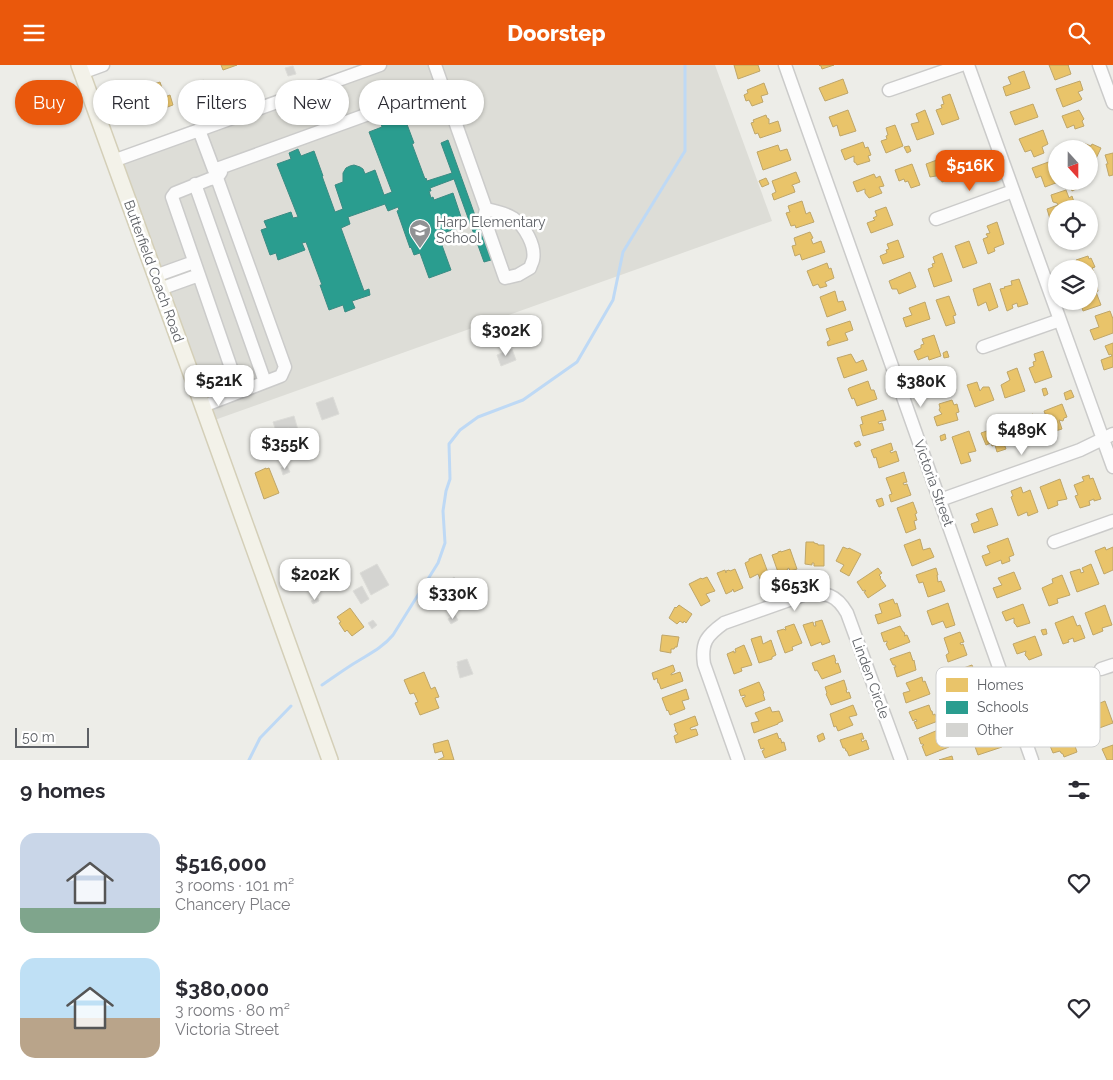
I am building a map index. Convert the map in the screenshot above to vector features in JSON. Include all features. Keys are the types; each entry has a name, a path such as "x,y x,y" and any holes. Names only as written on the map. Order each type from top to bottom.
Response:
{"main road":[{"name":"Butterfield Coach Road","path":"80,69 330,760"}],"street":[{"path":"80,69 104,65"},
{"path":"113,161 380,65"},
{"path":"435,65 440,80"},
{"name":"Victoria Street","path":"785,65 999,667"},
{"path":"890,91 961,65"},
{"path":"968,65 1060,320 1108,437 1113,467"},
{"path":"1099,65 1113,103"},
{"path":"199,130 214,170 359,117"},
{"path":"456,125 486,209 484,218 505,278 518,275 530,268 533,259 532,249 522,226 512,217 486,209"},
{"path":"227,165 217,178 175,193 172,197 239,391"},
{"path":"203,406 282,376 285,367 217,178"},
{"path":"196,185 265,382"},
{"path":"936,219 1014,191"},
{"path":"158,283 194,262"},
{"path":"158,283 199,275"},
{"path":"982,347 1060,320"},
{"path":"940,500 1080,450 1108,437"},
{"path":"1054,542 1113,521"},
{"name":"Linden Circle","path":"738,760 704,664 703,652 706,641 712,631 724,623 806,594 819,593 831,596 841,603 847,613 901,760"},
{"name":"Victoria Street","path":"1027,747 1032,760"}],"shaded area":[{"name":"Harp Elementary School","path":"380,65 715,65 772,221 209,422 113,161 213,125 265,125 265,106 275,103 275,125 349,125 349,80 338,80"}],"building: Homes":[{"path":"221,65 237,65 223,70"},
{"path":"734,65 758,65 760,71 738,79"},
{"path":"819,65 834,65 822,69"},
{"path":"1049,65 1068,65 1071,74 1055,80"},
{"path":"1024,71 1030,88 1006,96 1003,87 1011,84 1008,77"},
{"path":"843,79 848,93 825,101 819,88"},
{"path":"1080,81 1083,90 1078,92 1082,99 1063,107 1056,89"},
{"path":"764,83 768,94 761,96 763,102 752,106 749,100 746,101 744,95 748,93 747,90"},
{"path":"950,94 959,119 942,125 936,110 942,108 941,105 944,104 942,97"},
{"path":"170,95 173,105 168,107 168,96"},
{"path":"1033,104 1038,117 1015,125 1010,112"},
{"path":"848,110 856,131 840,136 837,125 833,127 829,117"},
{"path":"925,110 934,134 917,140 911,124 919,122 916,114"},
{"path":"1079,110 1084,119 1082,121 1084,126 1075,129 1074,125 1067,128 1062,116"},
{"path":"766,115 769,119 769,124 778,121 781,131 760,138 758,133 755,134 751,123 754,122 753,120"},
{"path":"895,125 903,146 886,153 881,141 887,139 886,128"},
{"path":"1043,130 1048,144 1042,147 1044,153 1034,157 1031,150 1025,152 1019,139"},
{"path":"863,142 865,148 868,147 871,155 868,156 870,161 857,165 854,162 854,156 845,160 841,150"},
{"path":"778,145 780,151 787,149 791,160 763,170 757,152"},
{"path":"909,146 911,151 907,153 904,147"},
{"path":"1113,153 1113,175 1109,176 1105,155"},
{"path":"974,155 981,174 971,178 970,175 959,179 953,163"},
{"path":"945,157 952,178 942,182 939,174 930,177 926,164"},
{"path":"1048,162 1048,186 1045,187 1041,176 1036,178 1032,168"},
{"path":"912,164 920,185 911,188 908,181 905,182 904,179 899,181 895,170"},
{"path":"796,172 800,182 792,185 795,192 774,200 772,194 776,192 772,181"},
{"path":"874,174 876,178 880,176 884,186 879,187 882,193 869,198 865,193 865,189 857,192 853,182"},
{"path":"766,178 769,184 762,187 759,181"},
{"path":"1066,190 1069,198 1072,196 1073,200 1052,200 1051,195"},
{"path":"802,201 806,214 810,212 814,222 796,228 795,225 791,226 786,213 790,212 788,206"},
{"path":"886,207 893,225 871,233 867,223 875,220 873,218 877,216 875,211"},
{"path":"997,222 1004,244 994,248 995,251 988,254 983,239 988,237 986,234 990,233 987,226"},
{"path":"810,232 813,244 821,241 825,252 802,260 800,254 795,256 792,246 796,245 794,238"},
{"path":"898,240 904,257 883,264 880,256 887,253 886,250 889,249 887,244"},
{"path":"969,241 977,263 963,268 955,246"},
{"path":"942,253 952,281 934,287 928,269 933,267 932,264 935,263 933,257"},
{"path":"1088,256 1092,260 1076,260"},
{"path":"827,263 829,269 831,268 834,278 825,282 827,286 820,288 818,284 813,286 807,271"},
{"path":"910,272 916,287 899,294 897,289 892,289 889,281"},
{"path":"1019,279 1028,304 1018,307 1017,303 1012,305 1013,308 1007,311 1000,289 1012,285 1011,281"},
{"path":"990,283 998,307 989,311 986,302 978,306 973,289"},
{"path":"835,291 838,302 843,301 846,310 827,317 820,297"},
{"path":"949,296 956,315 953,316 955,323 946,326 936,300"},
{"path":"925,302 930,319 906,327 903,318 912,315 909,308"},
{"path":"1110,311 1113,319 1113,333 1094,340 1090,330 1099,327 1095,316"},
{"path":"850,321 853,330 845,333 848,340 828,346 827,342 830,340 826,329"},
{"path":"934,335 941,356 929,360 928,356 918,360 914,351 921,348 921,345 924,344 922,339"},
{"path":"1113,343 1113,367 1104,370 1101,360 1112,356 1111,354 1109,355 1105,346"},
{"path":"947,351 949,357 944,358 943,353"},
{"path":"1043,351 1052,377 1035,383 1029,368 1034,366 1033,362 1036,361 1034,354"},
{"path":"851,354 856,363 863,360 867,370 844,378 837,358"},
{"path":"944,368 950,385 938,389 937,384 933,385 932,381 925,384 922,375"},
{"path":"1017,368 1025,391 1005,398 1001,385 1010,380 1007,372"},
{"path":"868,381 877,399 857,406 848,389"},
{"path":"977,382 980,391 983,387 989,387 994,400 975,407 967,385"},
{"path":"1046,388 1048,394 1044,396 1042,389"},
{"path":"1071,390 1074,397 1066,400 1064,393"},
{"path":"952,400 954,405 957,404 959,412 956,413 958,420 937,426 934,417 942,414 939,410 939,404"},
{"path":"1062,404 1067,417 1063,421 1059,420 1062,429 1052,432 1044,411"},
{"path":"883,410 886,420 878,422 879,424 882,423 884,430 863,436 860,425 863,424 861,417"},
{"path":"1033,414 1041,436 1028,441 1026,435 1020,437 1015,421"},
{"path":"998,427 1006,449 997,452 995,445 992,446 991,443 986,445 981,433"},
{"path":"969,431 976,451 968,453 971,461 961,464 952,437"},
{"path":"945,434 946,439 941,441 940,436"},
{"path":"859,441 861,445 856,447 854,443"},
{"path":"891,443 893,450 890,451 891,453 896,451 899,461 879,468 876,457 874,458 871,450"},
{"path":"269,468 279,493 264,499 255,473"},
{"path":"904,472 907,482 903,483 904,485 907,484 911,495 891,502 889,495 892,494 886,478"},
{"path":"1089,475 1090,479 1093,478 1101,499 1089,501 1090,505 1080,508 1075,496 1078,495 1074,485 1084,481 1082,477"},
{"path":"1060,479 1067,499 1057,501 1058,505 1048,509 1040,487"},
{"path":"1021,487 1023,493 1030,490 1038,512 1028,516 1027,512 1018,516 1011,497 1013,496 1011,491"},
{"path":"882,498 884,505 879,507 876,500"},
{"path":"913,502 917,513 915,514 917,520 914,521 916,529 906,533 897,508"},
{"path":"992,508 998,525 974,533 971,524 979,521 976,514"},
{"path":"1008,538 1014,555 1009,557 1010,561 1002,564 1001,560 986,566 982,556 990,553 987,546"},
{"path":"920,539 923,550 930,548 934,557 912,566 904,545"},
{"path":"806,542 824,545 824,566 814,566 814,563 812,565 805,564"},
{"path":"843,547 861,554 849,576 840,571 844,565 836,561"},
{"path":"1105,547 1106,550 1113,547 1113,570 1104,574 1095,551"},
{"path":"790,549 797,569 790,571 789,568 787,569 788,571 779,575 772,555"},
{"path":"761,554 770,578 761,581 758,574 750,578 745,563 749,559"},
{"path":"1091,564 1099,584 1077,592 1070,572 1080,569 1081,573 1084,572 1082,568"},
{"path":"878,568 882,573 879,575 880,578 886,586 868,598 864,592 866,591 863,591 857,582"},
{"path":"936,568 938,582 941,581 945,591 928,597 923,582 919,583 916,575"},
{"path":"735,569 743,588 734,592 733,589 726,594 717,573 725,570 726,573 726,571"},
{"path":"1014,572 1021,589 997,598 993,588 1002,585 998,578"},
{"path":"1062,575 1070,595 1057,599 1058,603 1049,606 1042,588 1053,583 1052,579"},
{"path":"707,577 715,591 706,594 710,601 701,606 689,584"},
{"path":"893,599 895,604 897,603 901,616 878,624 875,615 882,613 879,604"},
{"path":"948,603 955,625 946,628 943,621 932,625 927,611"},
{"path":"1023,604 1030,623 1017,627 1014,623 1014,618 1006,621 1002,612"},
{"path":"679,605 692,614 686,623 680,621 677,624 669,618 675,607"},
{"path":"1105,605 1112,625 1102,628 1103,631 1093,635 1085,613"},
{"path":"350,608 364,627 352,636 347,630 345,632 337,617"},
{"path":"1073,616 1077,626 1080,625 1085,638 1074,642 1073,638 1063,644 1055,623"},
{"path":"822,620 830,642 822,645 821,642 811,646 803,625 813,622 814,626 816,626 815,622"},
{"path":"794,624 802,643 792,647 793,650 785,653 777,631 786,630 785,627"},
{"path":"900,626 904,636 907,635 910,642 889,650 886,644 887,641 884,642 881,633"},
{"path":"1046,629 1047,634 1043,635 1041,630"},
{"path":"960,632 964,642 960,643 961,645 963,644 967,655 948,662 946,655 949,653 944,638"},
{"path":"662,635 679,637 677,647 671,649 671,653 660,651"},
{"path":"761,636 763,644 771,640 776,655 772,659 759,663 751,639"},
{"path":"1035,636 1042,655 1029,660 1025,655 1026,651 1017,654 1013,644"},
{"path":"744,645 752,665 741,668 742,671 734,674 727,654 736,652 735,649"},
{"path":"910,652 916,670 897,677 894,667 896,667 890,659"},
{"path":"834,655 836,664 838,663 841,672 822,679 817,670 815,671 812,663"},
{"path":"673,665 675,671 671,675 680,672 683,681 661,689 657,678 654,680 652,673"},
{"path":"424,672 431,689 435,687 439,697 435,698 439,708 420,715 415,703 418,702 414,693 410,694 404,680"},
{"path":"922,677 930,694 906,703 903,693 910,691 906,683"},
{"path":"844,680 847,693 849,692 851,698 831,705 825,687"},
{"path":"759,682 765,700 746,707 742,698 745,695 741,696 739,690"},
{"path":"686,689 689,699 682,701 685,709 670,715 662,698"},
{"path":"1105,701 1113,723 1100,728 1100,703"},
{"path":"853,705 857,715 849,717 853,725 838,731 836,726 834,727 830,714"},
{"path":"929,705 933,715 935,714 936,716 936,722 917,729 914,722 917,721 916,719 913,721 909,712"},
{"path":"770,707 772,712 779,711 783,721 754,733 751,723 759,721 755,713"},
{"path":"695,716 698,725 690,728 691,730 696,729 698,735 676,743 674,736 678,734 674,724"},
{"path":"936,731 936,747 949,747 926,756 922,746 924,745 921,744 919,738"},
{"path":"777,733 781,743 784,742 786,750 765,758 762,751 764,748 761,749 758,740"},
{"path":"823,733 825,739 819,742 817,736"},
{"path":"862,733 864,739 861,739 862,742 866,740 869,749 849,756 840,740"},
{"path":"448,740 454,760 438,760 444,757 442,751 435,753 433,744"},
{"path":"1113,745 1113,760 1107,760 1102,749"},
{"path":"975,747 1002,747 978,755"},
{"path":"1050,747 1075,747 1077,752 1064,757 1060,751 1053,753"},
{"path":"952,756 953,760 939,760"}],"building: Schools":[{"path":"381,125 407,125 414,143 412,144 427,181 452,173 441,143 448,140 491,260 484,262 454,179 430,188 431,191 429,191 431,198 433,197 434,200 453,193 464,226 446,232 446,235 439,237 451,270 429,278 420,253 414,255 410,248 397,211 399,210 398,207 388,211 385,204 348,217 350,224 341,228 364,291 369,289 370,295 352,301 355,308 345,312 343,305 329,310 306,242 302,243 305,250 278,260 276,253 270,255 261,230 267,228 264,221 291,212 293,218 298,217 277,164 291,159 289,153 298,149 301,156 314,151 335,212 343,209 335,185 343,182 343,173 350,166 360,167 365,174 375,170 384,195 392,192 369,132 382,127"}],"building: Other":[{"path":"293,66 296,74 288,76 285,68"},
{"path":"512,349 516,360 501,366 497,355"},
{"path":"333,397 339,414 322,420 316,403"},
{"path":"294,416 298,430 290,432 289,428 276,431 273,422"},
{"path":"284,442 286,448 279,450 277,444"},
{"path":"287,466 290,472 283,475 281,468"},
{"path":"377,564 389,585 371,595 360,573"},
{"path":"454,577 461,586 449,597 441,588"},
{"path":"362,586 369,599 361,604 353,591"},
{"path":"318,598 319,601 313,604 311,601"},
{"path":"455,615 458,620 451,624 448,619"},
{"path":"373,620 377,625 372,629 368,623"},
{"path":"467,659 473,674 460,678 457,662"}],"waterway":[{"path":"322,685 377,649 393,635 438,563 445,543 443,511 450,479 449,444 460,430 478,417 523,400 577,362 613,300 623,252 685,151 685,65"},
{"path":"249,760 260,738 291,706"}],"place":[{"name":"Harp Elementary School","path":"420,249"}]}
